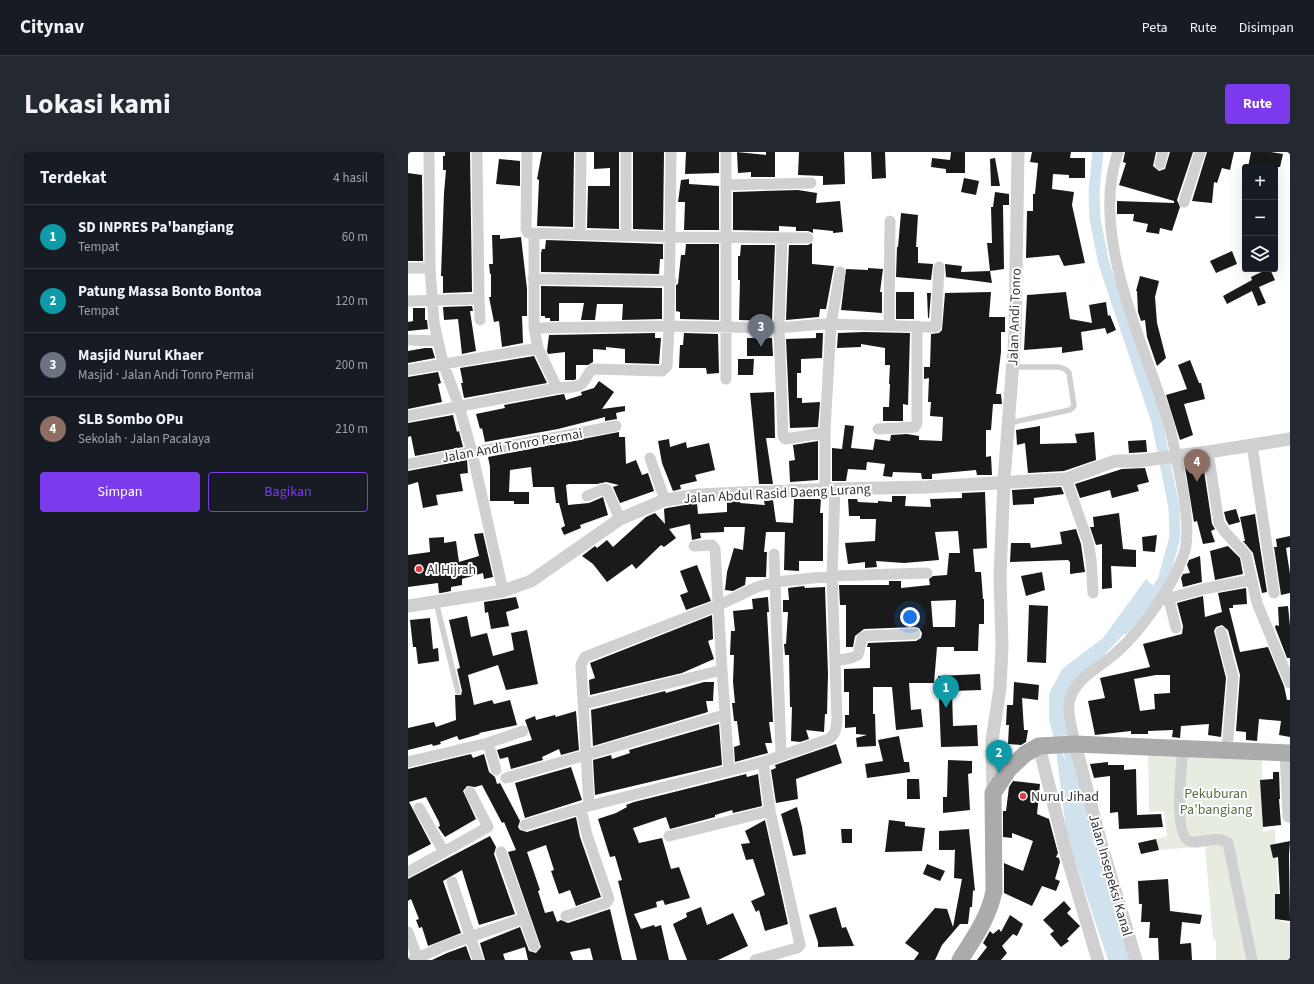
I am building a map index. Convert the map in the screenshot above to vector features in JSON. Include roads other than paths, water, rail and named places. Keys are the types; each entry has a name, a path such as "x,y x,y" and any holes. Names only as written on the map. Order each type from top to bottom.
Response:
{"main road":[{"path":"960,960 976,936 991,906 993,793 1009,769 1025,754 1044,746 1072,745 1288,752"}],"street":[{"path":"429,152 430,268 436,332 443,363 459,406 472,452 503,590"},
{"path":"477,152 480,320"},
{"path":"527,152 526,229 528,233 670,237 808,238"},
{"path":"580,234 581,152"},
{"path":"626,152 626,235"},
{"path":"408,416 557,388 581,385 589,371 594,369 662,371 667,366 670,326 671,152"},
{"path":"726,152 726,379"},
{"name":"Jalan Andi Tonro","path":"993,793 992,740 1000,688 1002,647 1000,575 1004,481 1013,367 1018,152"},
{"path":"1072,745 1069,704 1074,689 1118,652 1138,630 1164,596 1185,551 1186,538 1182,488 1167,457 1168,419 1129,306 1111,234 1109,192 1118,152"},
{"path":"1160,164 1163,152"},
{"path":"1184,202 1200,152"},
{"path":"726,185 811,183"},
{"path":"889,325 890,221"},
{"path":"534,234 534,328 538,348 557,388"},
{"path":"782,238 779,328 783,436 785,439 823,433 825,430"},
{"path":"534,328 670,326 779,328 831,324 936,327 938,267"},
{"path":"408,268 430,268"},
{"path":"525,825 763,762 829,738 833,735 837,720 830,489 825,430 831,324 840,272"},
{"path":"533,279 670,281"},
{"path":"408,301 479,299"},
{"path":"878,429 905,429 915,427 917,423 917,326"},
{"path":"408,340 436,332"},
{"path":"408,370 538,348"},
{"name":"Jalan Andi Tonro Permai","path":"408,464 616,426"},
{"name":"Jalan Abdul Rasid Daeng Lurang","path":"408,606 503,590 531,581 620,519 665,500 698,495 830,489 926,487 1004,481 1066,479 1114,461 1208,452 1290,439"},
{"path":"1252,445 1274,593"},
{"path":"1208,452 1220,523 1224,532 1246,556 1251,580 1265,623 1290,683"},
{"path":"650,458 665,500"},
{"path":"1066,479 1088,542 1091,559 1093,593"},
{"path":"587,496 604,489 607,490 620,519"},
{"path":"694,546 714,546 719,605 724,715 729,770"},
{"path":"774,554 781,755"},
{"path":"566,916 606,903 609,899 587,835 585,808 586,755 581,665 585,657 775,582 832,576 927,573"},
{"path":"1164,596 1251,580"},
{"path":"1164,596 1176,628"},
{"path":"1221,632 1233,677 1227,750"},
{"path":"835,661 858,655 862,638 865,636 915,634"},
{"path":"584,704 722,670"},
{"path":"506,778 724,715"},
{"path":"408,762 488,743 523,731"},
{"path":"488,743 496,770"},
{"name":"Jalan Insepeksi Kanal","path":"1072,745 1136,960"},
{"path":"1044,746 1066,853 1098,960"},
{"path":"1183,748 1180,788 1182,831 1184,837 1191,842 1220,840 1228,843 1252,960"},
{"path":"1288,752 1288,817"},
{"path":"992,760 1009,769"},
{"path":"755,960 797,948 800,945 770,810 763,762"},
{"path":"408,872 488,827 470,792"},
{"path":"419,808 444,852"},
{"path":"669,836 770,810"},
{"path":"501,852 534,946"},
{"path":"452,882 478,960"},
{"path":"408,932 416,959 470,936 524,918"}],"lane":[{"path":"1009,423 1070,410 1074,406 1069,373 1066,369 1059,367 1013,367"},
{"path":"436,602 458,692"}],"water":[{"path":"1146,579 1154,587 1124,634 1093,667 1060,697 1062,752 1100,862 1130,960 1108,960 1067,837 1055,742 1049,720 1049,694 1062,669 1103,638"}],"waterway":[{"path":"1098,152 1094,191 1095,219 1104,264 1157,422 1174,508 1175,537 1163,581 1141,611 1124,629"},
{"path":"1073,681 1065,689 1066,728 1071,764 1089,836"}],"place":[{"name":"Masjid Nurul Khaer","path":"761,347"},
{"name":"SLB Sombo OPu","path":"1197,482"},
{"name":"Al Hijrah","path":"419,569"},
{"name":"SD INPRES Pa'bangiang","path":"946,708"},
{"name":"Patung Massa Bonto Bontoa","path":"999,773"},
{"name":"Nurul Jihad","path":"1023,796"}],"park label":[{"name":"Pekuburan Pa'bangiang","path":"1216,802"}]}
